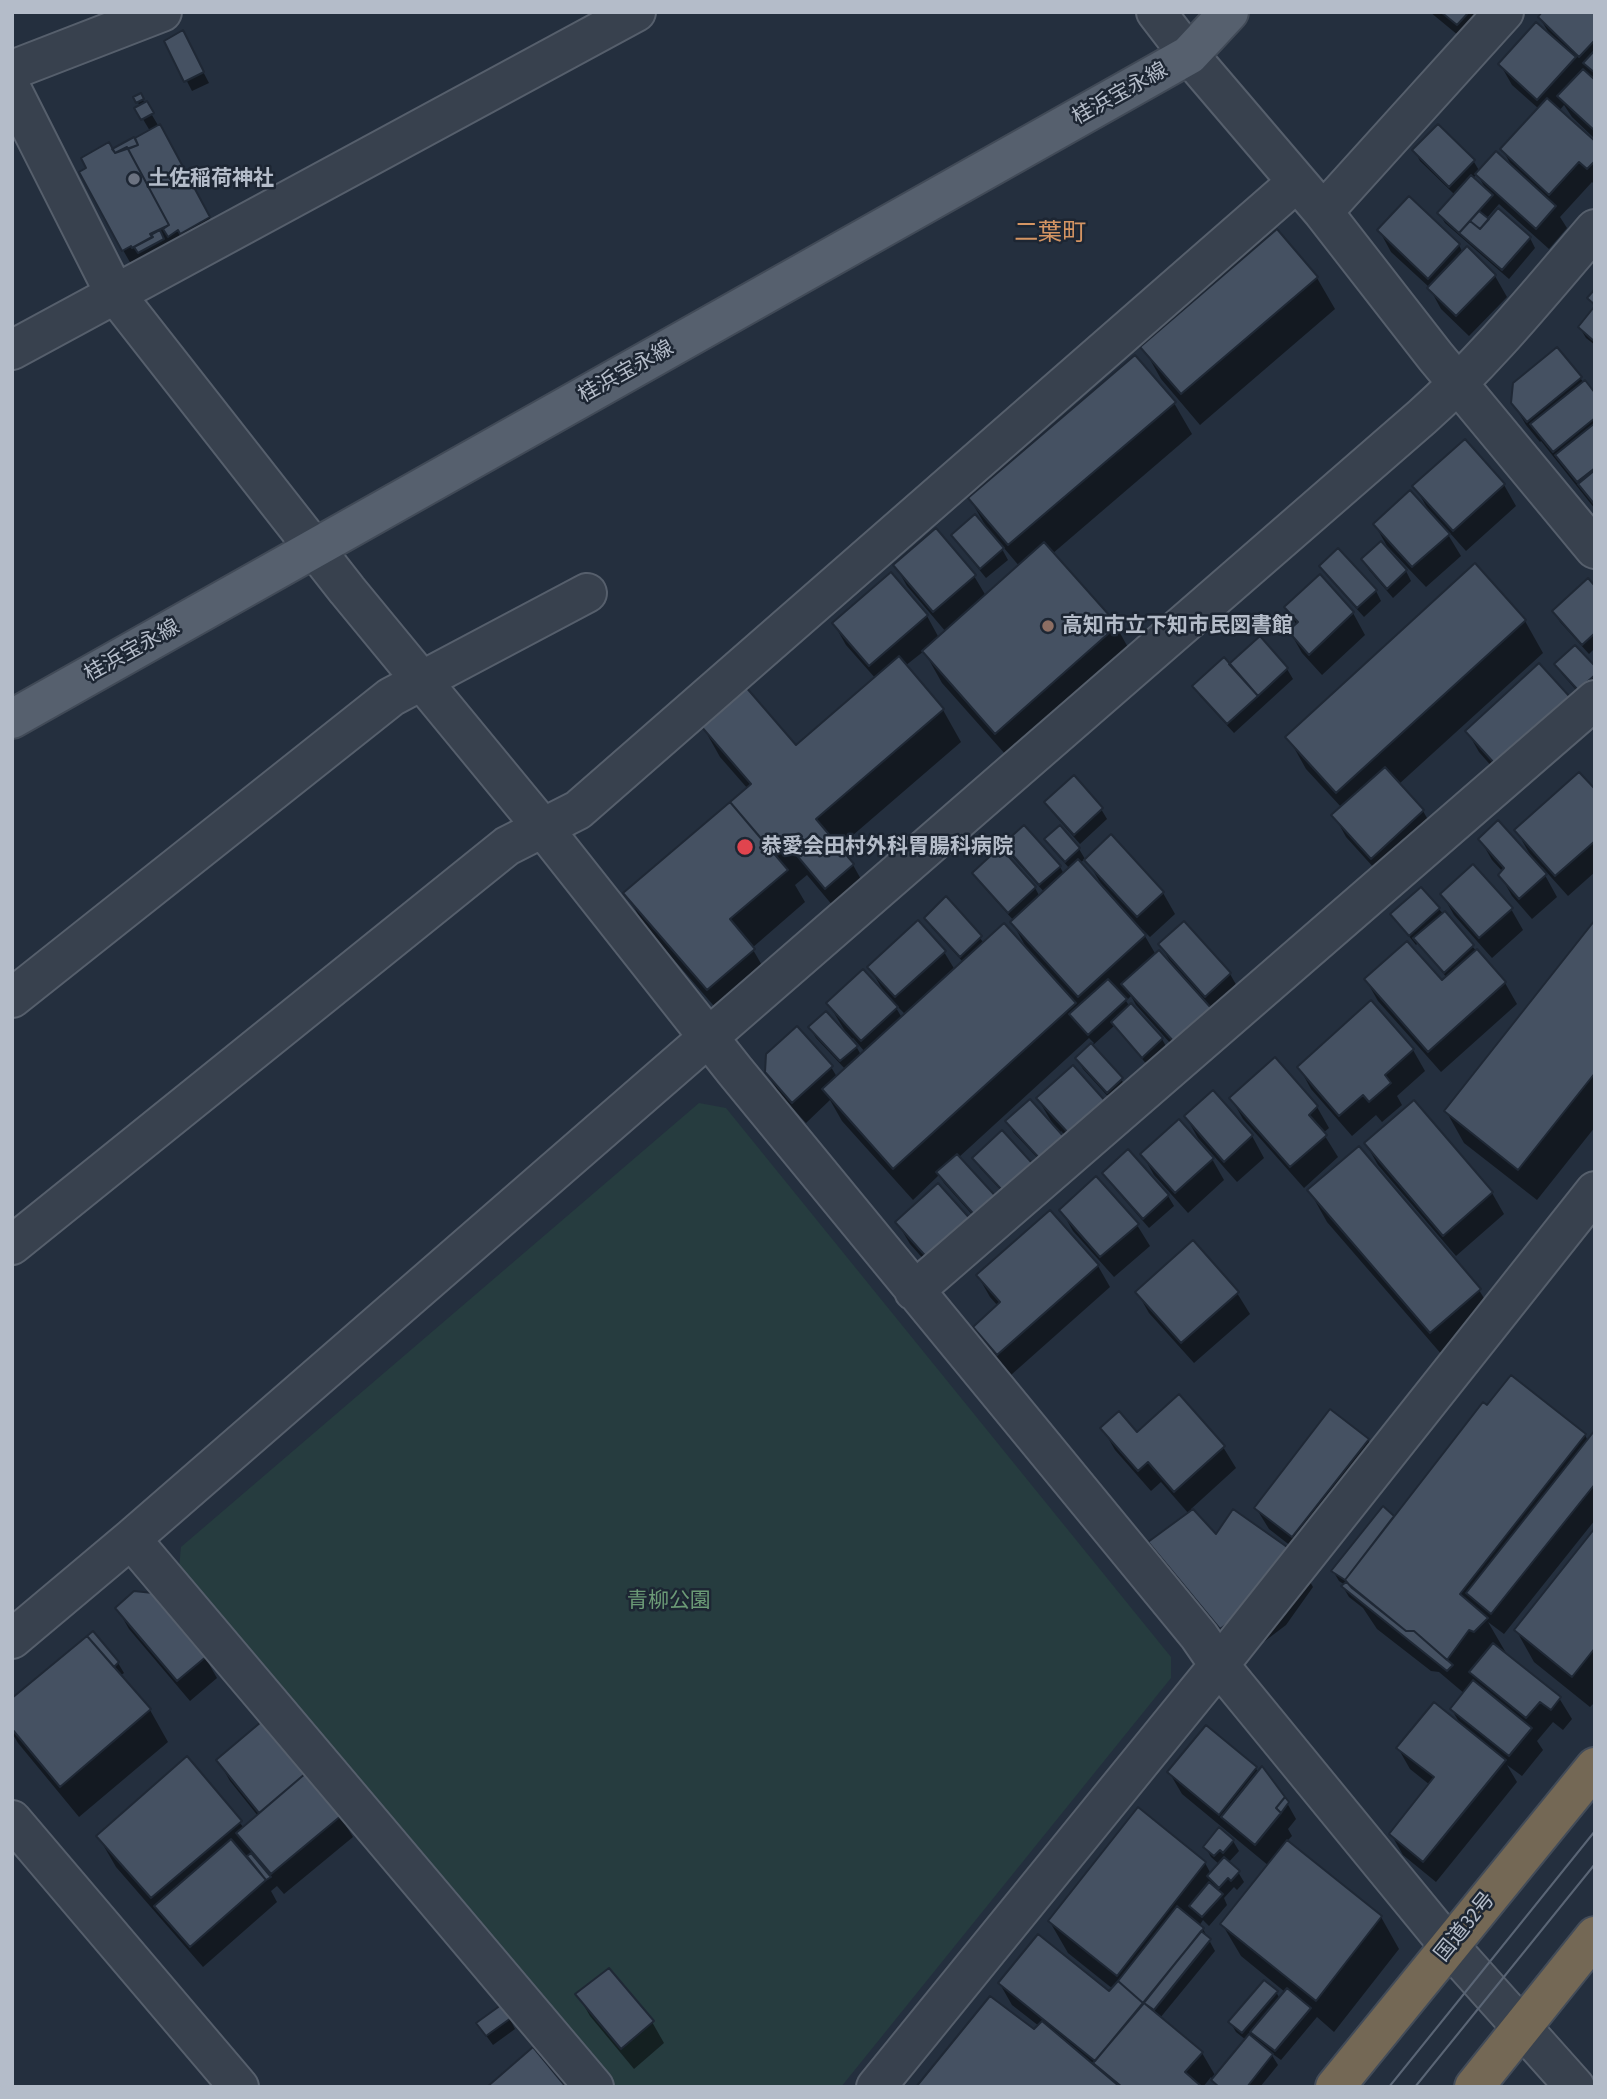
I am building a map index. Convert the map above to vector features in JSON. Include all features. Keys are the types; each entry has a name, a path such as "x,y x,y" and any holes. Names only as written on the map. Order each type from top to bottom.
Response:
{"highway":[{"name":"国道32号","path":"1335,2087 1595,1767"},
{"path":"1474,2087 1595,1936"}],"main road":[{"name":"桂浜宝永線","path":"12,719 1189,55 1229,12"}],"street":[{"path":"12,70 162,12"},
{"path":"12,350 636,12"},
{"path":"1156,12 1189,55 1323,212 1459,384 1595,549"},
{"path":"1323,212 1504,12"},
{"path":"12,90 115,294 347,590 543,828 708,1038 914,1291 1199,1636 1219,1665 1450,1947 1575,2087"},
{"path":"12,1245 508,846 578,810 1297,182"},
{"path":"12,1639 131,1539 1459,384 1595,229"},
{"path":"12,998 391,696 587,593"},
{"path":"914,1291 1595,700"},
{"path":"876,2087 1219,1665 1595,1191"},
{"path":"131,1539 594,2087"},
{"path":"12,1820 239,2087"}],"green space":[{"name":"青柳公園","path":"699,1103 726,1108 1171,1657 1171,1678 841,2087 615,2087 179,1568 181,1547"}],"building":[{"path":"1441,12 1469,12 1457,25"},
{"path":"1542,12 1595,12 1595,40 1579,57 1538,17"},
{"path":"1536,22 1576,57 1537,100 1498,64"},
{"path":"183,30 204,72 184,82 164,41"},
{"path":"1595,50 1595,73 1583,63"},
{"path":"1583,69 1595,80 1595,131 1557,96"},
{"path":"141,93 144,99 136,103 133,97"},
{"path":"1547,98 1595,141 1595,161 1587,169 1579,162 1549,195 1500,149"},
{"path":"147,101 154,113 141,120 134,108"},
{"path":"160,124 210,217 180,234 178,230 168,237 163,229 169,225 128,149 138,145 135,138"},
{"path":"1438,124 1475,160 1449,187 1412,150"},
{"path":"134,137 138,145 115,153 112,149"},
{"path":"109,142 115,153 127,147 169,225 150,234 152,237 122,251 79,172 86,168 81,158"},
{"path":"1496,151 1556,206 1536,229 1475,174"},
{"path":"1471,175 1493,195 1459,233 1437,213"},
{"path":"1409,196 1460,244 1428,279 1377,230"},
{"path":"1498,208 1531,237 1502,270 1459,233 1470,221 1480,229"},
{"path":"1479,211 1489,219 1480,229 1470,221"},
{"path":"1277,229 1318,277 1181,394 1140,347"},
{"path":"160,230 164,239 138,253 134,247"},
{"path":"1467,246 1496,275 1456,316 1427,288"},
{"path":"1595,289 1595,305 1587,298"},
{"path":"1595,308 1595,342 1578,327"},
{"path":"1557,347 1582,377 1527,422 1511,403 1513,383"},
{"path":"1135,355 1176,402 1008,545 968,498"},
{"path":"1585,380 1595,393 1595,418 1553,452 1530,424"},
{"path":"1595,423 1595,468 1577,482 1555,455"},
{"path":"1465,439 1505,484 1453,531 1412,486"},
{"path":"1595,470 1595,505 1578,484"},
{"path":"1410,490 1450,534 1412,567 1373,524"},
{"path":"975,514 1004,548 980,569 951,535"},
{"path":"936,528 976,575 933,612 893,565"},
{"path":"1381,541 1407,570 1387,589 1361,559"},
{"path":"1044,542 1118,625 995,734 922,651"},
{"path":"1338,548 1377,590 1357,608 1319,566"},
{"path":"1475,563 1526,620 1336,793 1285,737"},
{"path":"891,572 928,615 869,666 832,623"},
{"path":"1320,574 1354,612 1309,655 1288,631 1298,622 1284,607"},
{"path":"1588,578 1595,586 1595,633 1582,645 1552,611"},
{"path":"1260,636 1288,668 1258,696 1229,664"},
{"path":"1575,645 1595,666 1595,675 1578,690 1554,664"},
{"path":"899,656 944,709 816,819 854,864 825,889 788,845 775,855 730,802 751,784 700,725 745,686 796,745"},
{"path":"1224,657 1258,696 1227,724 1192,686"},
{"path":"1539,663 1570,697 1495,764 1465,731"},
{"path":"1385,767 1424,810 1371,859 1331,815"},
{"path":"1579,772 1595,789 1595,841 1555,876 1514,830"},
{"path":"1074,775 1103,808 1074,835 1044,802"},
{"path":"730,802 788,870 730,919 755,949 707,990 623,893"},
{"path":"1498,820 1547,874 1519,899 1498,875 1504,868 1478,839"},
{"path":"1024,825 1061,866 1039,885 1003,844"},
{"path":"1060,825 1080,848 1065,862 1044,839"},
{"path":"1111,834 1164,892 1137,917 1084,860"},
{"path":"1000,847 1036,887 1008,913 972,873"},
{"path":"1078,859 1146,935 1078,997 1010,922"},
{"path":"1473,864 1513,908 1479,938 1440,894"},
{"path":"1421,887 1440,908 1409,936 1390,914"},
{"path":"946,896 982,936 960,957 924,918"},
{"path":"1445,911 1474,945 1444,973 1413,938"},
{"path":"918,920 946,951 895,997 867,967"},
{"path":"1595,920 1595,1073 1518,1170 1444,1111"},
{"path":"1184,921 1231,973 1205,997 1158,944"},
{"path":"1004,923 1076,1003 893,1169 822,1089"},
{"path":"1407,941 1442,980 1477,949 1506,982 1428,1052 1364,979"},
{"path":"1159,950 1212,1009 1175,1043 1121,984"},
{"path":"863,969 898,1007 861,1041 826,1003"},
{"path":"1108,979 1127,999 1088,1035 1069,1014"},
{"path":"1371,1000 1414,1049 1385,1075 1391,1083 1369,1102 1363,1095 1339,1116 1297,1067"},
{"path":"1131,1003 1163,1038 1142,1058 1111,1022"},
{"path":"826,1011 858,1046 840,1061 808,1027"},
{"path":"797,1026 833,1066 792,1103 765,1072 766,1054"},
{"path":"1091,1043 1123,1078 1107,1093 1075,1058"},
{"path":"1275,1057 1318,1106 1309,1115 1327,1135 1290,1167 1229,1098"},
{"path":"1073,1065 1107,1103 1071,1136 1036,1098"},
{"path":"1213,1090 1253,1135 1224,1162 1184,1116"},
{"path":"1030,1099 1065,1138 1041,1160 1005,1121"},
{"path":"1414,1100 1493,1192 1443,1236 1364,1143"},
{"path":"1179,1119 1214,1158 1175,1193 1140,1154"},
{"path":"1002,1130 1032,1163 1002,1190 972,1158"},
{"path":"1359,1146 1481,1289 1430,1333 1307,1190"},
{"path":"1128,1149 1169,1195 1143,1219 1102,1173"},
{"path":"957,1154 1000,1201 979,1220 936,1172"},
{"path":"1096,1176 1139,1224 1100,1257 1059,1210"},
{"path":"938,1183 973,1222 930,1261 895,1222"},
{"path":"1050,1210 1099,1265 997,1355 973,1327 1000,1302 976,1275"},
{"path":"1193,1240 1239,1292 1181,1343 1135,1292"},
{"path":"1511,1375 1586,1434 1460,1594 1488,1618 1474,1632 1469,1630 1447,1660 1414,1631 1406,1631 1345,1580 1483,1402 1487,1405"},
{"path":"1179,1394 1225,1446 1174,1492 1148,1462 1138,1471 1100,1428 1119,1411 1137,1432"},
{"path":"1330,1409 1369,1439 1292,1537 1254,1508"},
{"path":"1595,1430 1595,1484 1491,1614 1466,1593"},
{"path":"1383,1506 1394,1516 1345,1580 1331,1571"},
{"path":"1193,1509 1216,1534 1233,1509 1297,1554 1268,1594 1220,1629 1148,1542"},
{"path":"1595,1528 1595,1648 1572,1677 1514,1630"},
{"path":"1346,1582 1406,1631 1414,1631 1453,1665 1447,1671 1341,1586"},
{"path":"134,1591 153,1593 207,1656 177,1681 115,1608"},
{"path":"93,1631 119,1662 114,1667 87,1636"},
{"path":"87,1636 151,1709 60,1787 12,1729 12,1698"},
{"path":"1493,1643 1561,1697 1551,1710 1540,1702 1526,1718 1469,1672"},
{"path":"1473,1680 1532,1728 1509,1756 1450,1709"},
{"path":"1434,1702 1506,1760 1423,1862 1389,1834 1434,1777 1396,1748"},
{"path":"261,1722 306,1773 259,1813 216,1760"},
{"path":"1206,1725 1257,1767 1219,1815 1167,1772"},
{"path":"187,1756 242,1821 151,1898 96,1836"},
{"path":"1262,1766 1285,1797 1276,1808 1281,1813 1255,1845 1221,1817"},
{"path":"306,1773 342,1815 271,1874 236,1833"},
{"path":"1285,1797 1289,1802 1281,1813 1276,1808"},
{"path":"1138,1807 1206,1862 1117,1976 1048,1921"},
{"path":"1219,1827 1234,1840 1223,1853 1220,1850 1214,1856 1203,1847"},
{"path":"231,1839 266,1880 190,1947 154,1906"},
{"path":"1287,1840 1382,1916 1316,2001 1220,1924"},
{"path":"251,1853 271,1877 266,1880 247,1856"},
{"path":"1224,1857 1240,1871 1231,1881 1228,1878 1219,1888 1207,1876"},
{"path":"1209,1882 1223,1894 1202,1917 1189,1906"},
{"path":"1177,1906 1204,1928 1143,2003 1118,1981"},
{"path":"1201,1931 1211,1939 1154,2010 1144,2003"},
{"path":"1038,1934 1109,1991 1118,1981 1143,2003 1095,2061 998,1983"},
{"path":"609,1968 654,2021 621,2049 575,1994"},
{"path":"1264,1980 1278,1991 1242,2033 1228,2022"},
{"path":"1287,1988 1311,2008 1275,2051 1250,2032"},
{"path":"990,1996 1034,2029 1042,2021 1120,2087 916,2087"},
{"path":"1144,2003 1203,2052 1185,2072 1202,2087 1122,2087 1093,2063"},
{"path":"501,2005 511,2018 486,2036 476,2023"},
{"path":"1249,2034 1273,2054 1247,2087 1219,2087 1211,2080"},
{"path":"533,2047 566,2087 487,2087"}],"tram line":[{"path":"1389,2087 1595,1831"},
{"path":"1415,2087 1595,1864"}],"place":[{"name":"土佐稲荷神社","path":"134,179"},
{"name":"高知市立下知市民図書館","path":"1048,626"},
{"name":"恭愛会田村外科胃腸科病院","path":"745,847"}],"district":[{"name":"二葉町","path":"1050,233"}]}
